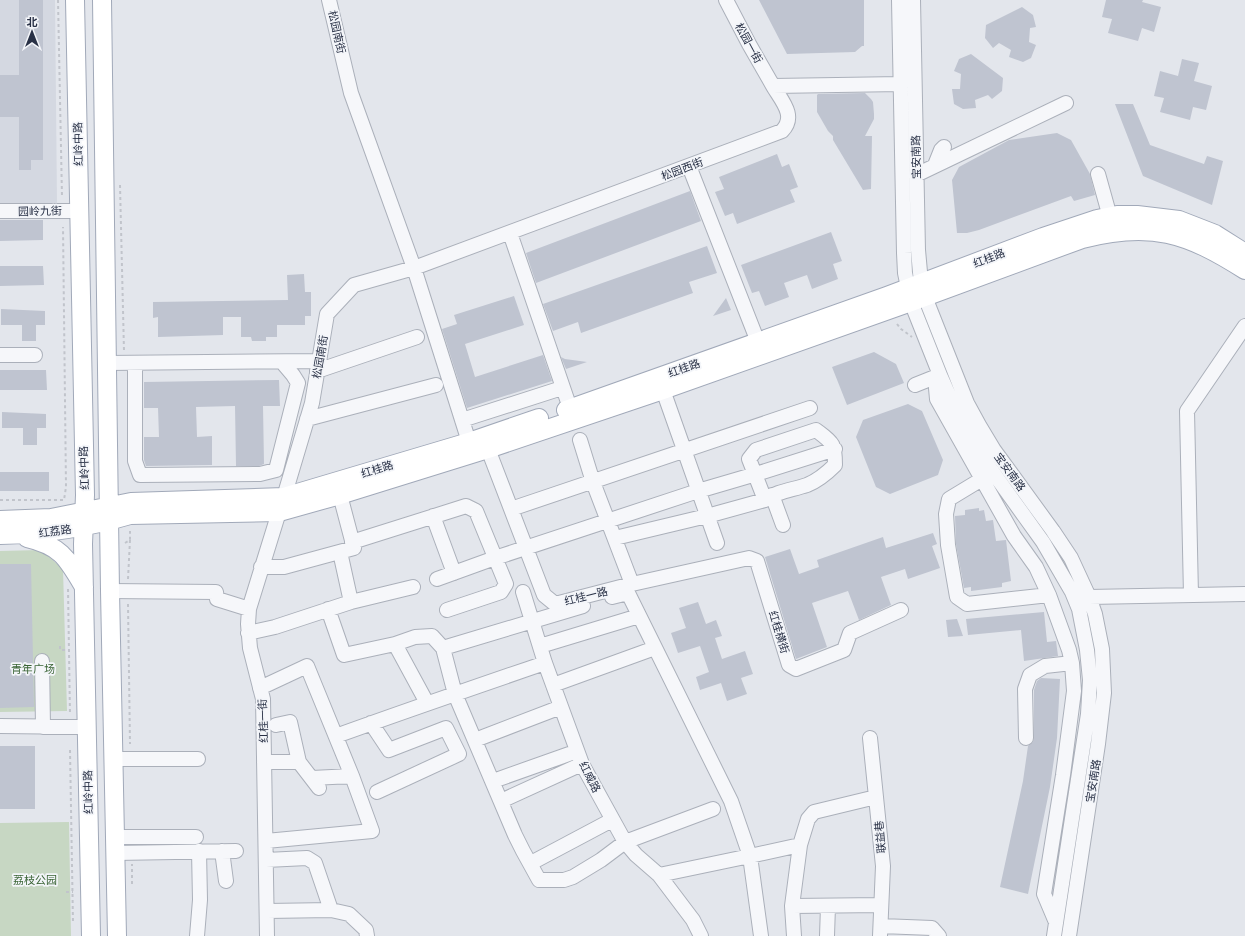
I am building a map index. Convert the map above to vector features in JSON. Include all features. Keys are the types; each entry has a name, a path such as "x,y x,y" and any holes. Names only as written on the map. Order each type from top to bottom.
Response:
{"main road":[{"name":"红岭中路","path":"75,0 85,519 76,587 87,727 91,936"},
{"path":"102,0 122,363 110,514 110,591 117,936"},
{"name":"红桂路","path":"110,514 130,515 281,505 340,495 488,449 663,390 916,293 1076,225 1110,216 1137,215 1179,220 1215,234 1245,253"},
{"name":"红桂路","path":"281,505 570,408 758,342 1105,233 1124,230 1149,231 1183,237 1212,250 1245,270"},
{"name":"红荔路","path":"8,535 52,532 85,519 110,514"},
{"name":"红荔路","path":"0,520 51,518 85,519"},
{"path":"8,535 39,541 58,550 65,556 76,587"}],"street":[{"name":"松园南街","path":"329,0 351,93 414,268 469,442"},
{"name":"松园一街","path":"726,0 772,86"},
{"name":"宝安南路","path":"899,0 904,253 940,375 956,411 987,464 1044,542 1072,592 1079,609 1085,634 1090,680 1088,714 1054,936"},
{"name":"宝安南路","path":"913,0 918,250 916,293 979,425 994,450 1071,558 1089,597 1100,636 1104,693 1098,744 1068,936"},
{"path":"772,86 901,84"},
{"name":"松园西街","path":"414,268 782,131 786,127 788,121 787,111 772,86"},
{"path":"916,175 1066,103"},
{"path":"935,165 941,150 944,147"},
{"path":"689,166 758,342"},
{"path":"1098,174 1110,216"},
{"name":"园岭九街","path":"0,211 80,210"},
{"path":"510,233 570,408"},
{"name":"松园南街","path":"281,505 312,403 327,314 354,285 414,268"},
{"path":"1191,595 1187,411 1245,326"},
{"path":"282,362 298,383 276,470 260,474 140,475 135,461 122,363 282,362 318,366 417,338"},
{"path":"0,355 35,355"},
{"path":"915,385 940,375"},
{"path":"940,375 936,388 937,399 1014,536 1036,567 1049,595 1071,657 1074,691 1044,894 1056,920"},
{"path":"307,419 436,385"},
{"path":"462,420 562,388"},
{"path":"663,390 706,516 717,543"},
{"path":"511,509 810,408"},
{"path":"615,538 706,516 768,498 808,485 827,473 835,465 835,449 829,439 816,430 756,450 749,459 768,498 783,525"},
{"path":"285,434 301,438"},
{"path":"580,440 593,482 609,520 632,584"},
{"name":"红桂一路","path":"488,449 544,595 555,604 632,584 737,561"},
{"path":"437,579 698,490 756,474 835,449"},
{"path":"982,479 950,499 946,514 948,545 957,597 967,604 1049,595"},
{"path":"261,567 284,567 354,548 340,495"},
{"name":"红桂一街","path":"267,936 263,699 250,648 248,633 249,609 281,505"},
{"path":"352,542 466,506 476,511 506,584 501,592 447,610"},
{"path":"433,516 454,573"},
{"path":"340,552 351,602"},
{"name":"红桂横街","path":"737,561 749,558 757,561 790,665 796,669 844,650 850,633 901,610"},
{"path":"248,633 275,627 351,602 413,587"},
{"path":"110,591 216,592 217,599 249,609"},
{"name":"红威路","path":"523,592 545,663 582,764 625,842 636,855 659,875 693,920 701,936"},
{"path":"443,648 628,593 732,801 750,856 761,936"},
{"path":"1089,597 1245,594"},
{"path":"328,609 344,655 395,644 415,637 432,636 443,648 456,694 492,781 523,851 540,880 564,880 573,877 601,860 625,842 713,809"},
{"path":"540,646 639,616"},
{"path":"395,644 427,703"},
{"path":"553,685 655,648"},
{"path":"1071,657 1089,670"},
{"path":"1026,738 1025,689 1030,675 1045,666 1071,657"},
{"path":"42,660 43,727"},
{"path":"336,736 545,663"},
{"path":"260,688 307,666 352,776 372,830 266,841"},
{"path":"475,740 561,707"},
{"path":"276,725 290,722 299,762 316,783 352,776"},
{"path":"371,723 389,750 446,728 459,754 377,792"},
{"path":"0,726 87,727"},
{"name":"联益巷","path":"870,738 883,866 880,931"},
{"path":"492,781 569,754"},
{"path":"114,759 198,759"},
{"path":"264,762 299,762"},
{"path":"501,801 582,764"},
{"path":"794,936 792,906 800,845 808,819 814,812 876,797"},
{"path":"531,863 612,820"},
{"path":"115,845 196,837"},
{"path":"115,845 199,851 229,851 226,881"},
{"path":"659,875 800,845"},
{"path":"197,936 200,900 199,851"},
{"path":"266,860 308,858 315,863 331,910"},
{"path":"792,906 881,905"},
{"path":"827,936 828,906"},
{"path":"267,911 331,910 349,914 366,930 367,936"},
{"path":"880,931 932,928 939,936"}],"path":[{"path":"58,0 62,197"},
{"path":"120,181 122,363"},
{"path":"0,500 64,500 66,487 63,227"},
{"path":"128,584 130,531"},
{"path":"125,543 130,540"},
{"path":"70,718 68,650 76,587"},
{"path":"128,600 130,744"},
{"path":"60,646 60,650 68,650"},
{"path":"70,750 73,923"},
{"path":"66,892 72,892"}],"shaded area":[{"path":"0,0 55,0 57,203 0,203"}],"green space":[{"name":"青年广场","path":"41,550 63,569 67,711 0,712 0,551"},
{"name":"荔枝公园","path":"69,822 71,936 0,936 0,823"}],"building":[{"path":"19,0 43,0 43,160 31,160 31,170 19,170 19,117 0,117 0,75 19,75"},
{"path":"759,0 864,0 864,46 855,52 787,54"},
{"path":"1106,0 1143,0 1142,2 1161,7 1154,32 1142,28 1138,41 1108,33 1112,19 1102,17"},
{"path":"1022,7 1033,15 1036,27 1030,28 1029,42 1036,45 1031,58 1023,62 1009,57 1011,50 999,43 993,48 985,38 986,25"},
{"path":"971,54 1003,78 1002,91 992,99 988,95 975,100 976,108 963,109 954,104 952,89 960,89 961,74 954,71 959,59"},
{"path":"1182,59 1199,63 1194,81 1212,86 1206,110 1193,107 1190,120 1160,112 1164,98 1154,96 1160,71 1178,76"},
{"path":"865,93 873,102 874,119 865,136 872,136 871,189 863,190 833,140 833,136 828,131 817,112 817,95"},
{"path":"1115,104 1133,104 1150,145 1204,164 1207,156 1223,161 1212,205 1143,176"},
{"path":"1057,133 1071,140 1090,174 1095,195 1074,201 1071,196 979,230 967,233 957,233 952,180 959,167 1009,140"},
{"path":"777,154 782,167 789,164 798,187 790,190 795,202 737,224 733,213 725,216 715,192 724,189 719,177"},
{"path":"690,191 701,221 536,283 526,253"},
{"path":"0,220 43,220 43,240 0,241"},
{"path":"831,232 842,261 833,264 838,279 812,289 807,275 784,283 789,297 765,306 759,291 752,293 741,265"},
{"path":"707,246 717,273 689,282 693,293 581,333 578,322 553,331 543,304"},
{"path":"0,266 43,266 44,285 0,286"},
{"path":"304,274 305,292 311,292 311,316 305,316 305,325 277,325 277,337 266,337 266,341 252,341 251,337 241,337 241,317 223,317 223,335 158,337 158,317 153,318 153,302 288,300 287,275"},
{"path":"514,296 524,325 465,344 475,377 543,355 552,381 467,408 442,329 457,324 454,315"},
{"path":"726,298 731,310 713,316"},
{"path":"1,309 45,311 45,325 36,325 36,341 22,341 22,325 1,325"},
{"path":"874,352 896,364 904,383 847,405 832,367"},
{"path":"561,357 565,359 587,362 566,369"},
{"path":"0,370 46,370 47,390 0,390"},
{"path":"279,380 280,406 263,406 264,464 259,466 236,466 235,406 196,407 197,437 212,436 212,465 146,466 144,460 144,437 159,437 158,408 144,408 144,382"},
{"path":"908,404 922,411 943,460 938,475 890,494 876,487 856,437 863,420"},
{"path":"2,412 46,414 46,428 37,428 37,445 23,445 23,428 2,428"},
{"path":"0,472 49,472 49,491 0,491"},
{"path":"979,508 979,511 984,510 986,521 993,520 996,541 1006,540 1011,581 1002,583 1002,587 971,591 971,587 964,588 956,544 955,516 965,515 965,510"},
{"path":"933,533 937,544 932,546 940,568 908,579 905,569 881,577 891,605 859,620 848,591 812,603 827,647 796,659 765,557 790,549 799,574 819,567 817,560 883,537 886,548"},
{"path":"0,564 31,564 34,707 0,708"},
{"path":"698,602 706,624 716,620 722,636 715,638 722,659 745,651 753,674 741,678 747,694 727,701 721,683 700,690 696,677 709,672 700,646 678,653 671,633 686,628 679,608"},
{"path":"1044,612 1047,642 1056,641 1058,656 1024,661 1021,630 968,635 966,619"},
{"path":"957,619 963,636 948,637 946,620"},
{"path":"1041,678 1060,679 1057,738 1050,787 1028,894 1000,887 1023,781 1028,746 1033,742 1034,738 1034,690 1037,681"},
{"path":"0,746 35,746 35,809 0,809"}]}
